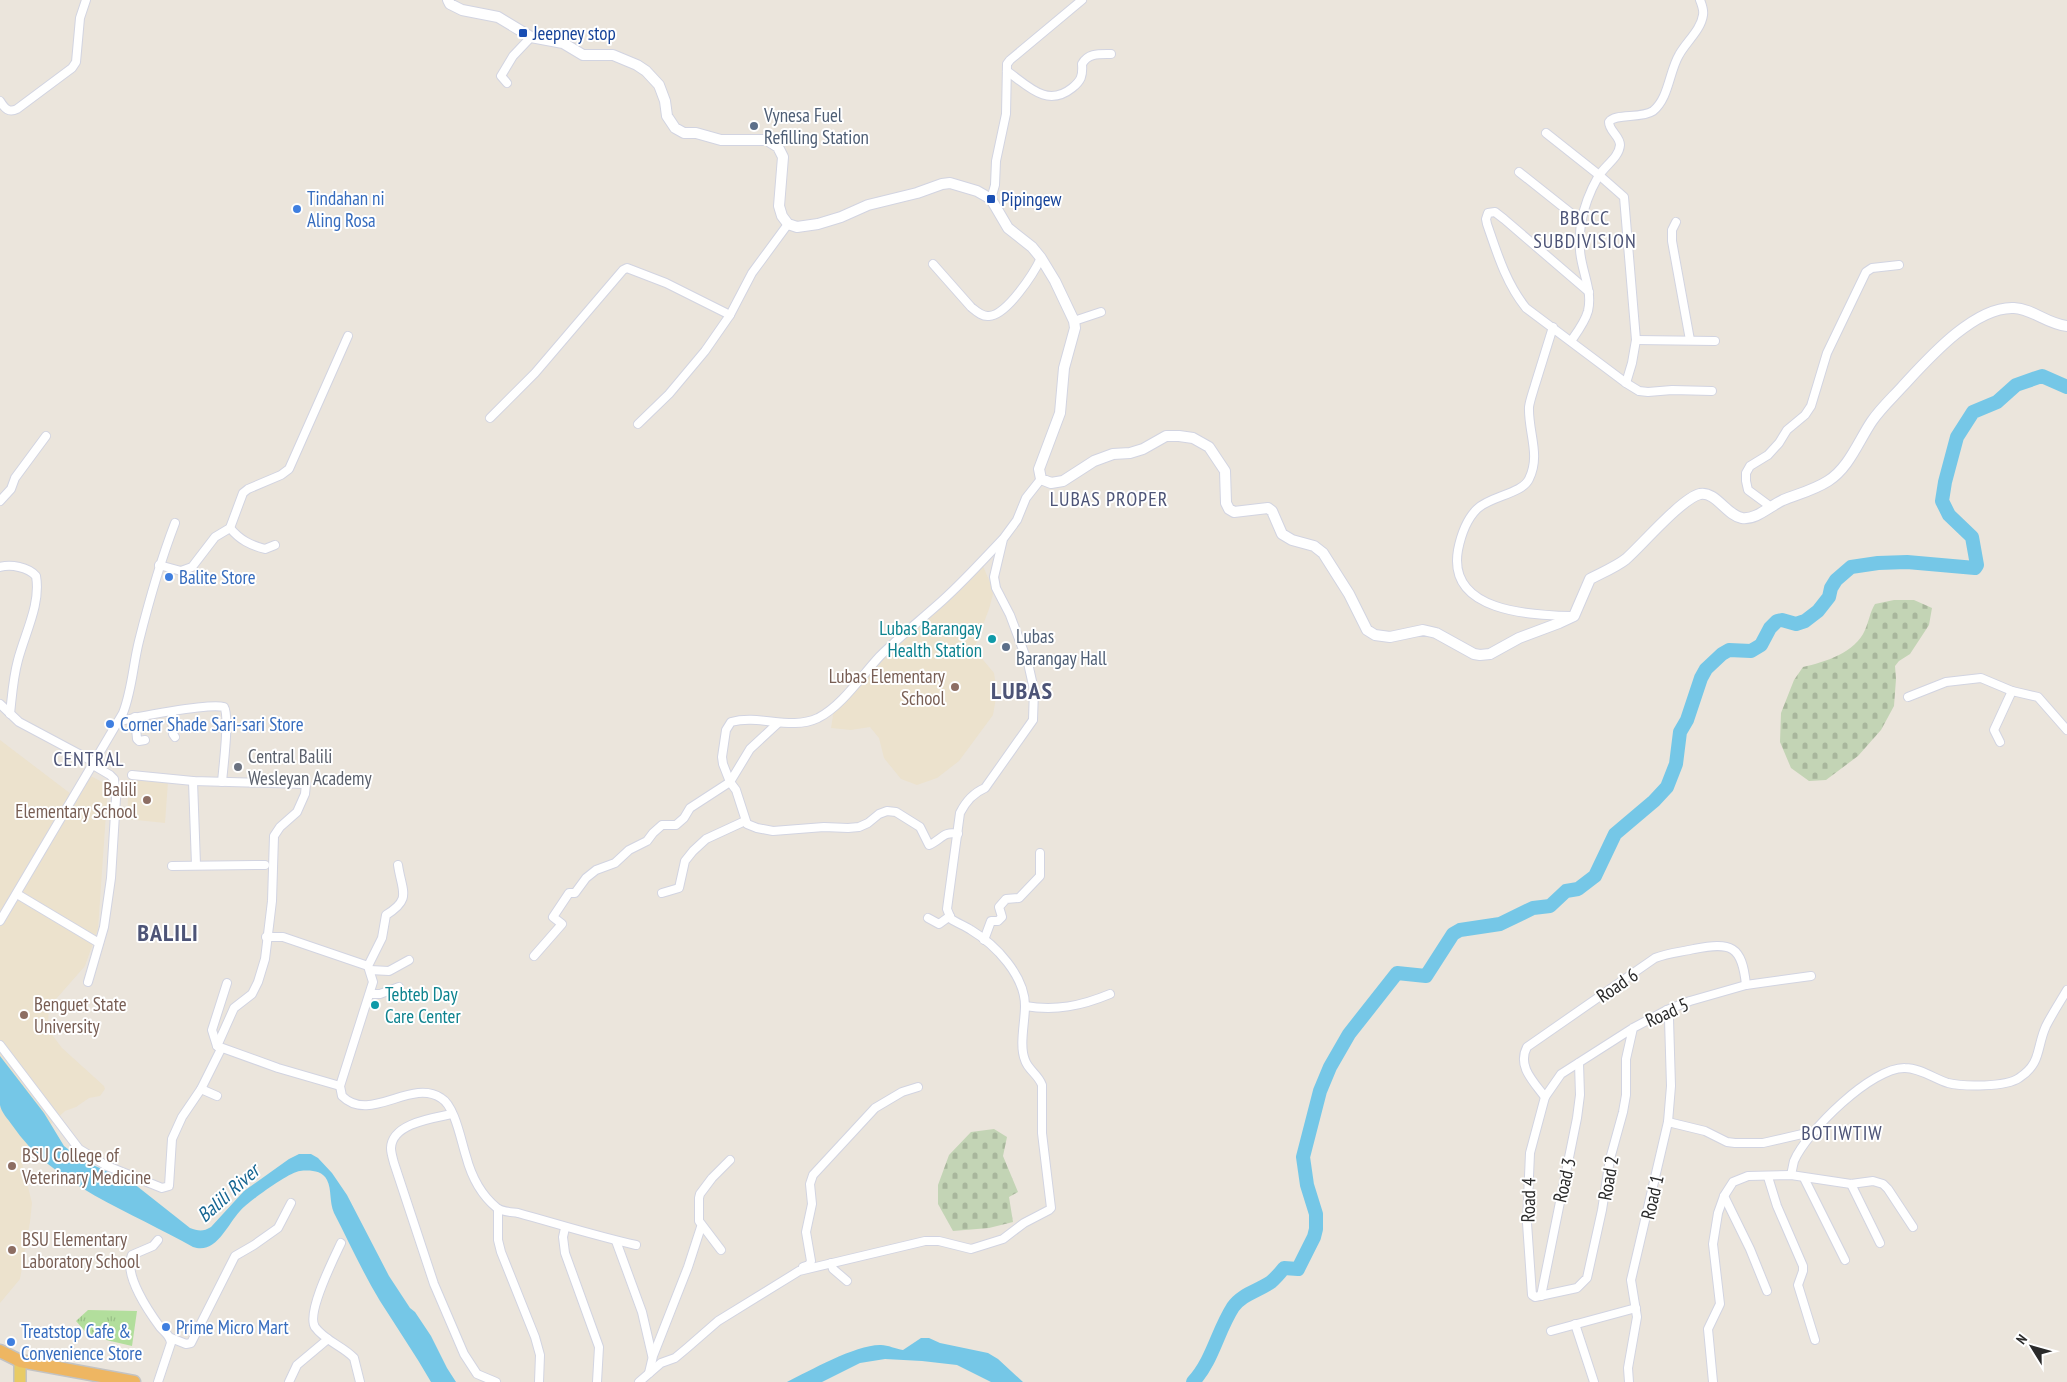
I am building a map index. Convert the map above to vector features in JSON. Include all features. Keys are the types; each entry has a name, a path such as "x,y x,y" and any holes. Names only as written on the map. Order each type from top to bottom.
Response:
{"highway":[{"path":"0,1351 25,1368 134,1382"},
{"path":"0,1361 92,1382"}],"main road":[{"path":"448,0 450,4 462,10 504,20 530,37 563,43 583,55 613,56 637,65 646,71 659,85 665,101 667,116 675,128 684,133 696,133 721,140 767,140 778,147 783,157 779,206 782,216 788,224 797,227 818,224 841,217 868,205 917,193 942,184 963,186 992,199 1008,228 1032,247 1041,258 1074,322 1064,368 1060,413 1039,469 1041,479 1051,483 1063,481 1094,461 1113,454 1130,453 1143,449 1166,436 1193,438 1209,447 1225,471 1226,503 1229,509 1234,512 1268,508 1272,511 1282,534 1292,540 1314,546 1323,553 1349,594 1367,630 1375,635 1390,637 1424,630 1430,631 1474,654 1480,655 1490,654 1519,638 1559,624 1574,616 1590,579 1624,561 1660,525 1700,494 1708,495 1736,516 1750,518 1780,502 1815,489 1830,480 1853,453 1873,420 1920,366 1968,325 1998,310 2014,308 2030,312 2048,322 2067,326"},
{"path":"20,1382 25,1368"}],"street":[{"path":"0,101 8,110 17,109 72,68 76,62 80,18 86,0"},
{"path":"992,199 995,186 996,161 1006,114 1007,70 1010,60 1082,0"},
{"path":"1571,341 1586,318 1588,308 1589,292 1580,249 1582,222 1588,198 1599,175 1613,160 1620,147 1609,122 1615,117 1642,115 1652,111 1660,104 1679,55 1701,22 1704,14 1700,0"},
{"path":"507,83 501,76 514,56 530,37"},
{"path":"1007,70 1044,96 1052,98 1066,93 1079,83 1083,74 1082,64 1089,56 1110,54"},
{"path":"1546,133 1624,197 1636,340 1626,383"},
{"path":"1518,172 1582,222"},
{"path":"1589,292 1504,219 1495,212 1488,213 1486,218 1490,234 1506,278 1526,308 1639,391 1712,391"},
{"path":"1676,222 1672,230 1672,241 1690,340"},
{"path":"638,424 690,372 730,315 752,273 788,224"},
{"path":"933,264 971,307 978,313 988,316 994,315 1024,288 1041,258"},
{"path":"1771,507 1748,490 1746,474 1750,466 1768,455 1787,430 1805,415 1811,406 1827,352 1866,272 1872,268 1899,266"},
{"path":"490,418 535,373 623,270 627,268 666,283 730,315"},
{"path":"1074,322 1101,312"},
{"path":"1553,327 1529,406 1534,462 1529,480 1522,487 1478,508 1466,524 1460,540 1457,556 1458,573 1463,584 1493,606 1518,612 1574,616"},
{"path":"159,566 182,571 188,570 215,537 230,528 243,494 248,488 286,473 292,466 348,336"},
{"path":"1636,340 1715,341"},
{"path":"0,501 11,489 16,478 46,436"},
{"path":"958,834 945,834 929,845 920,827 896,812 887,810 868,823 858,827 773,831 751,826 745,821 736,790 730,782 723,764 722,757 728,726 736,721 804,722 819,717 831,708 880,656 943,600 1003,539 1017,520 1026,498 1041,479"},
{"path":"0,921 118,722 128,699 138,644 159,566 175,523"},
{"path":"230,528 240,539 250,545 266,549 274,545"},
{"path":"799,1271 861,1258 891,1248 925,1241 939,1241 970,1249 1003,1239 1024,1223 1049,1210 1051,1206 1042,1133 1042,1085 1040,1079 1024,1059 1023,1028 1025,1006 1023,988 1015,973 1001,956 973,931 955,922 947,909 960,813 965,803 976,791 985,788 1033,720 1034,690 1028,663 1010,615 996,588 994,577 1003,539"},
{"path":"0,567 6,565 27,569 36,576 37,582 31,621 14,678 10,714"},
{"path":"1908,696 1946,682 1981,678 2012,692 2038,696 2067,730"},
{"path":"2000,742 1994,730 2012,692"},
{"path":"0,704 19,722 94,764 110,775 116,782 111,878 104,927 88,982"},
{"path":"118,722 135,717 224,707 227,714 222,782"},
{"path":"172,712 173,734 175,737"},
{"path":"135,717 137,739 139,741 144,740"},
{"path":"534,956 562,924 553,917 568,894 575,893 586,878 596,870 615,863 629,850 647,841 662,826 676,825 684,818 690,808 730,782 750,749 778,723"},
{"path":"0,1045 60,1126 86,1154 156,1187 169,1186 172,1139 182,1117 201,1090 234,1008 252,994 258,982 264,958 272,900 274,836 280,827 297,812 305,794 302,784 193,781 132,775"},
{"path":"193,781 196,865"},
{"path":"662,893 678,888 684,861 706,839 745,821"},
{"path":"984,940 991,921 998,921 1002,917 999,907 1006,899 1019,898 1040,876 1040,853"},
{"path":"172,866 265,865"},
{"path":"398,865 404,896 403,901 394,911 386,915 382,938 369,968 373,982 340,1086 342,1096 346,1100 362,1104 373,1104 418,1094 437,1095 446,1103 452,1114 469,1166 484,1195 498,1209 636,1245"},
{"path":"17,894 99,943"},
{"path":"928,918 939,924 950,916"},
{"path":"266,937 282,937 369,968 389,971 409,960"},
{"name":"Road 6","path":"1545,1096 1523,1062 1527,1047 1655,958 1666,954 1714,945 1727,946 1736,952 1741,960 1746,985"},
{"name":"Road 5","path":"1545,1096 1561,1074 1633,1028 1667,1010 1690,1001 1746,985 1811,976"},
{"path":"227,982 212,1030 219,1047 340,1086"},
{"path":"370,994 380,994 399,987"},
{"path":"1790,1175 1794,1161 1815,1131 1854,1093 1880,1075 1894,1069 1907,1068 1949,1083 1967,1086 2006,1084 2017,1080 2033,1067 2038,1058 2042,1035 2067,990"},
{"path":"1025,1006 1046,1009 1072,1007 1110,994"},
{"name":"Road 1","path":"1629,1382 1628,1368 1637,1317 1631,1280 1668,1122 1671,1086 1669,1018 1667,1010"},
{"name":"Road 2","path":"1541,1296 1578,1288 1587,1278 1602,1210 1610,1159 1623,1112 1626,1095 1626,1059 1633,1028"},
{"name":"Road 3","path":"1541,1296 1577,1118 1580,1095 1579,1063"},
{"path":"639,1382 662,1362 680,1354 718,1321 799,1271 811,1261 806,1232 812,1204 810,1184 813,1176 875,1108 902,1092 918,1087"},
{"path":"201,1090 217,1096"},
{"name":"Road 4","path":"1541,1296 1535,1298 1532,1295 1528,1243 1527,1183 1530,1153 1545,1096"},
{"path":"452,1114 412,1124 398,1133 391,1147 399,1178 434,1284 464,1354 477,1374 496,1382"},
{"path":"1668,1122 1705,1130 1727,1142 1735,1143 1763,1143 1815,1131"},
{"path":"721,1250 701,1227 699,1221 700,1194 730,1160"},
{"path":"1712,1382 1708,1329 1720,1304 1713,1244 1714,1231 1724,1196 1733,1182 1748,1176 1790,1175 1851,1184 1873,1181 1883,1184 1899,1203 1913,1227"},
{"path":"1768,1177 1777,1206 1802,1266 1803,1271 1798,1285 1815,1340"},
{"path":"390,1181 399,1178"},
{"path":"1804,1178 1845,1260"},
{"path":"1851,1184 1880,1243"},
{"path":"1724,1196 1750,1249 1767,1291"},
{"path":"170,1338 186,1344 191,1343 235,1256 254,1246 278,1228 292,1203"},
{"path":"498,1209 498,1240 501,1252 535,1337 540,1355 539,1382"},
{"path":"649,1373 653,1356 688,1267 701,1227"},
{"path":"565,1228 563,1238 565,1253 598,1347 597,1382"},
{"path":"158,1240 153,1246 132,1255 130,1263 138,1291 172,1343 158,1382"},
{"path":"616,1240 642,1312 653,1356"},
{"path":"340,1243 320,1290 313,1316 316,1328 354,1358 360,1382"},
{"path":"831,1263 833,1269 846,1282"},
{"path":"1551,1331 1636,1308"},
{"path":"1575,1324 1594,1382"},
{"path":"288,1382 297,1365 328,1339"}],"shaded area":[{"path":"983,566 993,594 974,649 994,673 997,692 993,715 959,761 937,778 917,785 901,779 884,758 879,738 870,727 851,730 831,728 834,709 899,643"},
{"name":"Benguet State University","path":"0,740 71,794 83,772 108,785 98,929 85,966 49,1007 48,1024 53,1036 62,1048 105,1089 100,1096 89,1098 76,1107 65,1111 22,1151 21,1159 32,1203 30,1222 20,1279 0,1303"},
{"name":"Balili Elementary School","path":"129,778 168,782 165,823 127,819"}],"green space":[{"path":"1894,600 1914,600 1932,608 1929,625 1910,654 1895,666 1894,706 1881,730 1858,756 1826,780 1809,781 1791,768 1780,742 1781,713 1794,680 1803,667 1830,659 1854,645 1865,630 1875,604"},
{"path":"994,1129 1007,1137 1003,1156 1018,1192 1009,1197 1013,1222 989,1228 953,1231 938,1204 938,1185 949,1155 971,1132"},
{"path":"88,1310 137,1311 132,1346 89,1336 76,1321"}],"water":[{"path":"0,1056 44,1113 64,1146 82,1160 133,1183 193,1229 203,1230 211,1227 244,1191 289,1159 299,1154 311,1154 318,1158 332,1173 347,1195 389,1276 431,1336 456,1382 431,1382 380,1301 362,1268 334,1213 329,1184 322,1174 315,1171 300,1171 287,1176 244,1207 215,1243 208,1247 193,1247 119,1209 71,1181 29,1146 3,1113 0,1105"},
{"path":"921,1338 929,1338 940,1343 988,1353 998,1359 1023,1382 991,1382 957,1365 885,1359 860,1363 822,1382 787,1382 833,1359 859,1349 881,1345 903,1350"}],"waterway":[{"path":"1193,1382 1205,1365 1233,1307 1246,1296 1271,1282 1284,1268 1298,1269 1314,1237 1316,1214 1307,1185 1303,1157 1320,1091 1330,1067 1349,1034 1397,973 1426,976 1453,934 1460,930 1500,924 1533,908 1550,906 1566,891 1578,889 1595,876 1615,834 1654,801 1667,787 1676,764 1680,732 1687,720 1701,678 1706,669 1722,654 1729,650 1751,651 1761,645 1770,628 1777,621 1782,620 1796,624 1805,621 1818,611 1829,597 1831,588 1836,580 1851,567 1878,563 1907,562 1975,568 1977,565 1972,537 1949,515 1942,501 1957,437 1973,412 1997,402 2016,385 2042,376 2067,387"}],"place":[{"name":"Jeepney stop","path":"523,33"},
{"name":"Vynesa Fuel Refilling Station","path":"754,126"},
{"name":"Pipingew","path":"991,199"},
{"name":"Tindahan ni Aling Rosa","path":"297,209"},
{"name":"Balite Store","path":"169,577"},
{"name":"Lubas Barangay Health Station","path":"992,639"},
{"name":"Lubas Barangay Hall","path":"1006,647"},
{"name":"Lubas Elementary School","path":"955,687"},
{"name":"Corner Shade Sari-sari Store","path":"110,724"},
{"name":"Central Balili Wesleyan Academy","path":"238,767"},
{"name":"Balili Elementary School","path":"147,800"},
{"name":"Tebteb Day Care Center","path":"375,1005"},
{"name":"Benguet State University","path":"24,1015"},
{"name":"BSU College of Veterinary Medicine","path":"12,1166"},
{"name":"BSU Elementary Laboratory School","path":"12,1250"},
{"name":"Prime Micro Mart","path":"166,1327"},
{"name":"Treatstop Cafe & Convenience Store","path":"11,1342"}],"district":[{"name":"BBCCC SUBDIVISION","path":"1585,230"},
{"name":"LUBAS PROPER","path":"1109,499"},
{"name":"LUBAS","path":"1022,691"},
{"name":"CENTRAL","path":"89,759"},
{"name":"BALILI","path":"168,933"},
{"name":"BOTIWTIW","path":"1842,1133"}],"water label":[{"name":"Balili River","path":"228,1193"}]}
